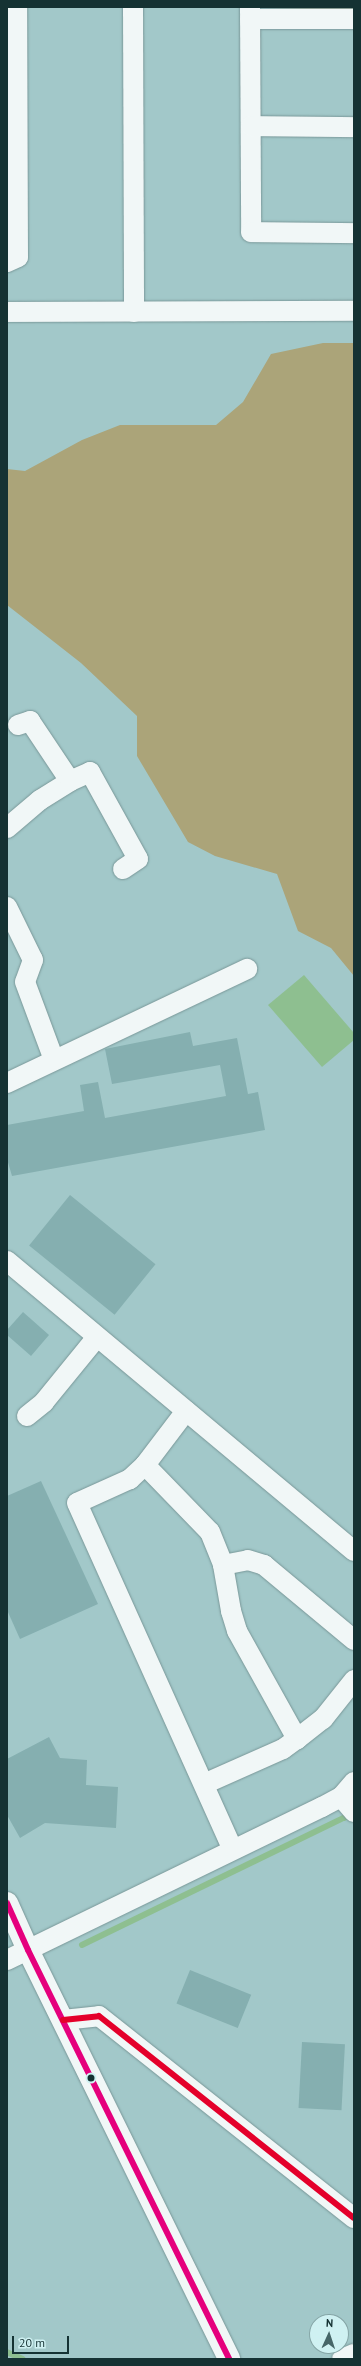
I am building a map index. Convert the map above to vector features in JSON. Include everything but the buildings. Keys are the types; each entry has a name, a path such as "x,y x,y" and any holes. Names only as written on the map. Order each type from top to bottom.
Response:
{"highway":[{"path":"7,1903 28,1950 229,2359"}],"street":[{"path":"133,7 134,312"},
{"path":"354,19 250,13 251,232 354,233"},
{"path":"7,262 18,257 13,123 14,14"},
{"path":"251,126 354,127"},
{"path":"7,312 354,311"},
{"path":"18,725 30,721 70,781"},
{"path":"7,828 40,800 70,781 90,772 138,859 123,869"},
{"path":"7,907 33,960 25,982 54,1060"},
{"path":"7,1083 247,969"},
{"path":"7,1262 354,1551"},
{"path":"27,1416 44,1402 97,1337"},
{"path":"186,1411 145,1465 130,1479 77,1503 232,1848"},
{"path":"145,1465 210,1532 223,1565 231,1611 237,1631 297,1739"},
{"path":"223,1565 248,1560 264,1565 354,1640"},
{"path":"204,1784 283,1749 323,1719 354,1680"},
{"path":"7,1960 232,1848 341,1797 354,1782"},
{"path":"341,1797 354,1812"},
{"path":"63,2020 99,2016 354,2218"},
{"path":"342,2359 354,2354"}],"shaded area":[{"path":"354,7 354,10 261,8"},
{"path":"323,343 354,343 354,976 331,948 298,931 277,874 215,856 188,842 137,756 137,716 81,663 7,605 7,469 25,471 82,440 120,425 216,425 243,402 271,354"},
{"path":"304,975 354,1033 354,1040 322,1067 268,1005"}],"waterway":[{"path":"82,1945 344,1818 350,1812"},
{"path":"7,2352 23,2359"}],"transit line":[{"path":"7,1903 28,1950 229,2359"},
{"path":"63,2020 99,2016 354,2218"}]}
